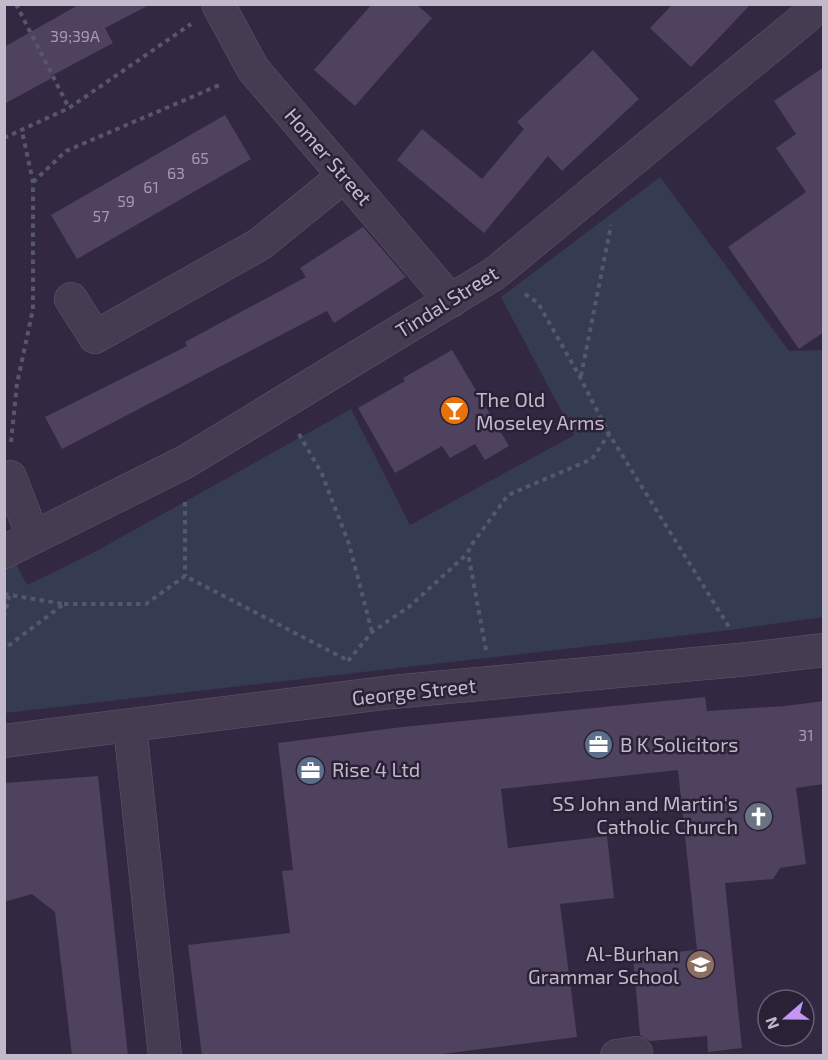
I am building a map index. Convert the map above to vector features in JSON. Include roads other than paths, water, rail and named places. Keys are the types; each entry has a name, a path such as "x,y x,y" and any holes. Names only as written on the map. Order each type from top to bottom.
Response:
{"street":[{"name":"Tindal Street","path":"4,552 185,462 494,274 806,17 817,4"},
{"name":"Homer Street","path":"218,5 253,69 451,301"},
{"path":"71,299 95,337 260,244 344,176"},
{"path":"10,477 33,537"},
{"name":"George Street","path":"4,741 392,692 493,684 824,650"},
{"path":"130,726 165,1056"}],"place":[{"name":"The Old Moseley Arms","path":"455,411"},
{"name":"B K Solicitors","path":"599,745"},
{"name":"Rise 4 Ltd","path":"311,770"},
{"name":"SS John and Martin's Catholic Church","path":"759,816"},
{"name":"Al-Burhan Grammar School","path":"700,965"}]}
